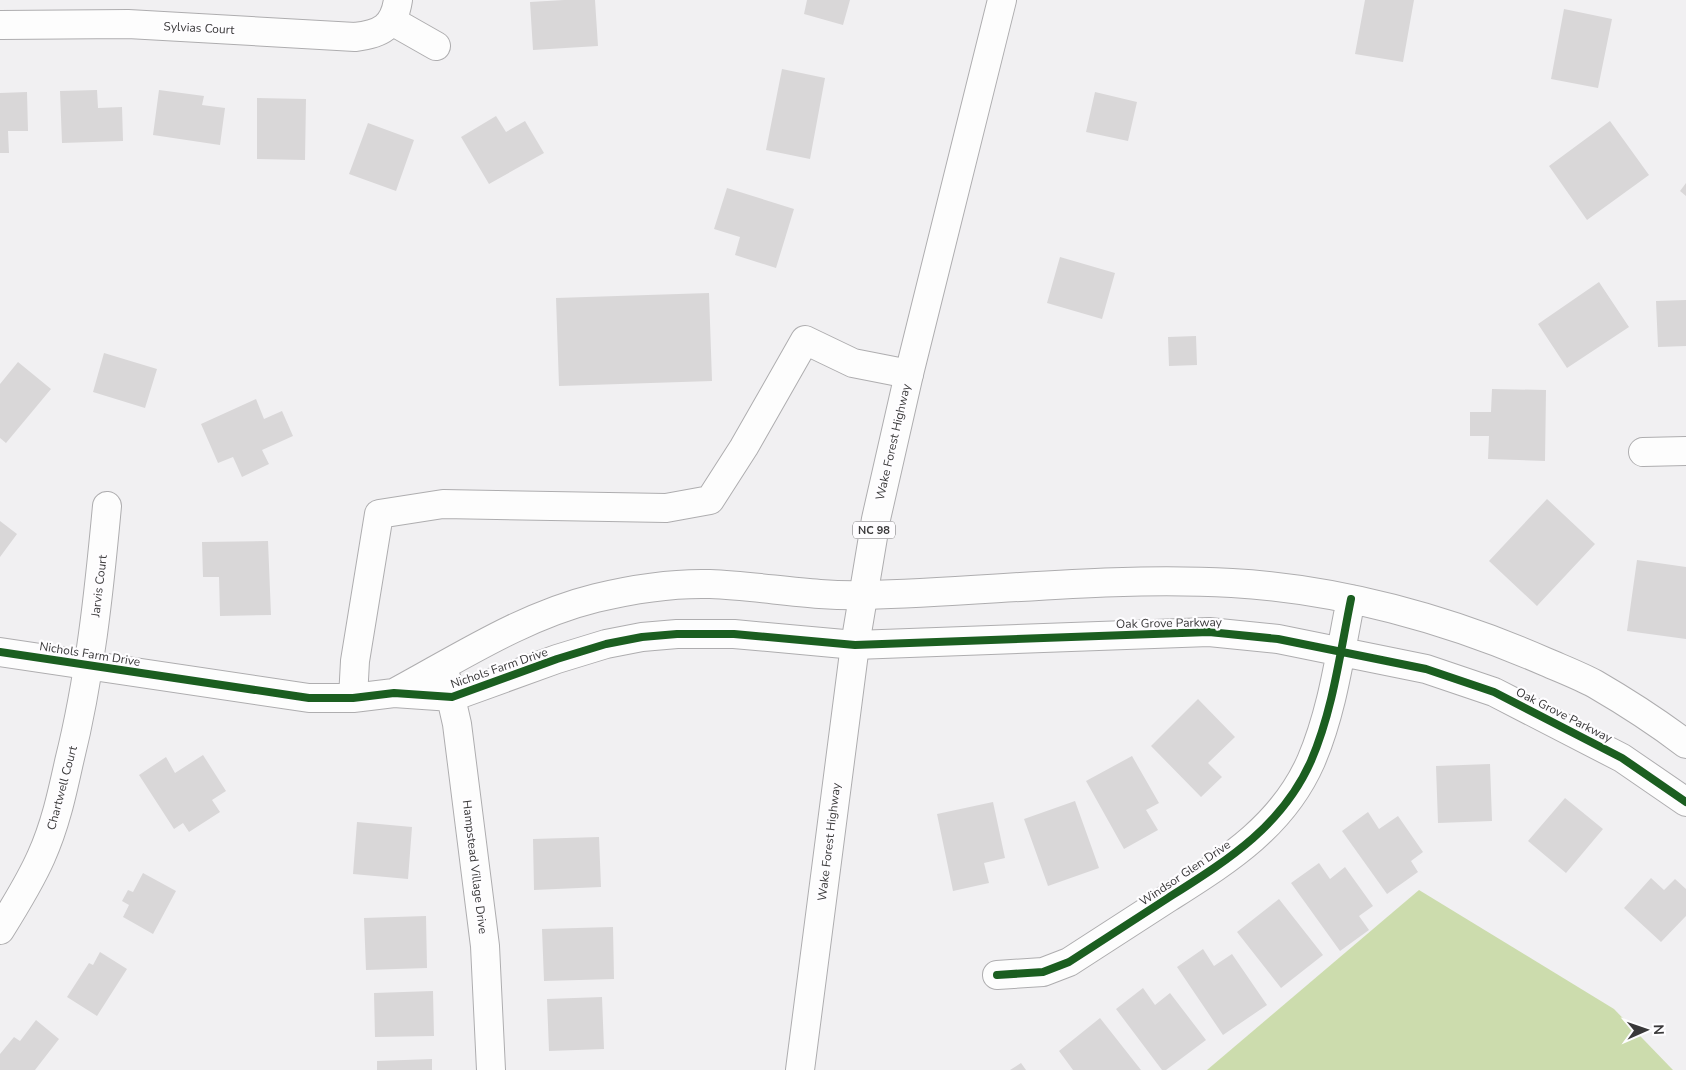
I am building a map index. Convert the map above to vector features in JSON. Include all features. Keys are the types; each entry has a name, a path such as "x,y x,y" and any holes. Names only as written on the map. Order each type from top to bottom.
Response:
{"main road":[{"name":"Wake Forest Highway","path":"800,1070 855,645 876,519 909,374 1002,0"},
{"name":"Sylvias Court","path":"0,25 128,24 355,37 369,36 381,31 395,10 436,46"},
{"path":"353,698 355,661 379,514 444,504 666,508 710,500 744,447 805,340 853,363 909,374"},
{"path":"1644,452 1686,451"},
{"name":"Jarvis Court","path":"89,665 107,506"},
{"path":"862,596 1119,582 1189,582 1233,583 1291,589 1351,599 1447,625 1507,645 1593,683 1686,744"},
{"name":"Nichols Farm Drive","path":"394,693 502,634 550,612 591,599 634,590 709,584 862,596"},
{"name":"Windsor Glen Drive","path":"997,975 1043,972 1069,962 1231,858 1264,829 1290,797 1310,762 1327,718 1351,599"},
{"name":"Oak Grove Parkway","path":"855,645 1209,632 1278,639 1426,670 1494,692 1622,758 1686,802"},
{"name":"Nichols Farm Drive","path":"0,652 309,698 353,698 394,693 452,697 557,659 606,644 642,637 734,634 855,645"},
{"name":"Chartwell Court","path":"0,930 20,899 41,856 56,818 78,727 89,665"},
{"name":"Hampstead Village Drive","path":"442,667 452,697 485,946 491,1070"}],"green space":[{"path":"1419,890 1614,1009 1673,1070 1207,1070"}],"building":[{"path":"595,0 598,46 533,50 530,2"},
{"path":"807,0 850,0 843,25 804,14"},
{"path":"1365,0 1414,0 1403,62 1355,54"},
{"path":"1564,9 1612,19 1598,88 1551,79"},
{"path":"782,69 825,78 810,159 766,150"},
{"path":"97,90 98,108 122,107 123,141 62,143 60,91"},
{"path":"159,90 204,96 202,105 225,108 220,145 153,135"},
{"path":"27,92 28,131 8,131 9,153 0,153 0,93"},
{"path":"1095,92 1137,102 1128,141 1086,132"},
{"path":"257,98 306,99 305,160 257,159"},
{"path":"496,116 506,132 525,121 544,153 489,184 461,137"},
{"path":"1610,121 1649,175 1587,220 1549,166"},
{"path":"368,123 414,140 396,191 349,174"},
{"path":"1686,183 1686,196 1680,191"},
{"path":"727,188 794,209 776,268 735,255 740,237 714,229"},
{"path":"1060,257 1115,273 1102,319 1047,303"},
{"path":"1599,282 1629,327 1567,368 1538,324"},
{"path":"709,293 712,381 559,386 556,298"},
{"path":"1686,300 1686,346 1658,347 1656,301"},
{"path":"1196,336 1197,365 1169,366 1168,337"},
{"path":"104,353 157,369 145,408 93,392"},
{"path":"18,362 51,389 6,443 0,438 0,384"},
{"path":"1492,389 1546,390 1545,461 1488,459 1489,436 1470,436 1470,412 1491,412"},
{"path":"256,399 264,419 282,411 293,436 262,450 269,464 242,477 233,457 218,463 201,424"},
{"path":"1547,499 1595,544 1537,606 1489,561"},
{"path":"0,521 17,534 0,557"},
{"path":"268,541 271,615 220,616 219,577 203,577 202,542"},
{"path":"1637,560 1686,567 1686,639 1627,631"},
{"path":"1198,699 1235,737 1208,763 1222,777 1201,797 1151,746"},
{"path":"203,755 226,791 212,800 220,812 189,832 183,823 174,829 139,775 166,757 175,773"},
{"path":"1132,756 1159,803 1146,810 1158,830 1124,849 1086,781"},
{"path":"1490,764 1492,821 1438,823 1436,766"},
{"path":"1565,798 1603,829 1566,873 1528,841"},
{"path":"1075,801 1099,868 1048,886 1024,819"},
{"path":"993,802 1005,858 984,863 989,883 953,891 937,814"},
{"path":"1368,812 1379,829 1398,816 1423,852 1411,861 1418,872 1387,894 1342,831"},
{"path":"357,822 412,827 408,879 353,874"},
{"path":"599,837 601,887 534,890 533,839"},
{"path":"1319,863 1330,879 1345,867 1373,906 1359,916 1369,930 1340,951 1291,883"},
{"path":"143,873 176,891 153,934 123,917 129,905 122,901 128,890 133,892"},
{"path":"1651,878 1664,890 1675,879 1686,889 1686,916 1661,942 1624,908"},
{"path":"1279,899 1323,955 1281,988 1237,932"},
{"path":"426,916 427,968 366,970 364,918"},
{"path":"613,927 614,979 544,981 542,929"},
{"path":"1203,949 1214,966 1232,954 1267,1005 1223,1035 1177,967"},
{"path":"100,952 127,969 97,1016 67,997 89,963 93,965"},
{"path":"1143,988 1155,1005 1170,993 1206,1040 1166,1070 1162,1070 1116,1009"},
{"path":"433,991 434,1036 375,1037 374,993"},
{"path":"602,997 604,1049 549,1051 547,999"},
{"path":"1100,1018 1141,1070 1073,1070 1059,1051"},
{"path":"36,1020 59,1039 35,1070 0,1070 0,1054 14,1037 20,1041"},
{"path":"432,1059 432,1070 377,1070 377,1061"},
{"path":"1021,1063 1026,1070 1010,1070"}],"cycle path":[{"path":"997,975 1043,972 1069,962 1211,870 1231,856 1268,824 1285,805 1299,784 1319,742 1335,681 1351,599"},
{"path":"0,652 309,698 353,698 394,693 452,697 557,659 606,644 642,637 677,634 734,634 855,645 1209,632 1278,639 1426,669 1494,692 1622,758 1686,802"}]}
